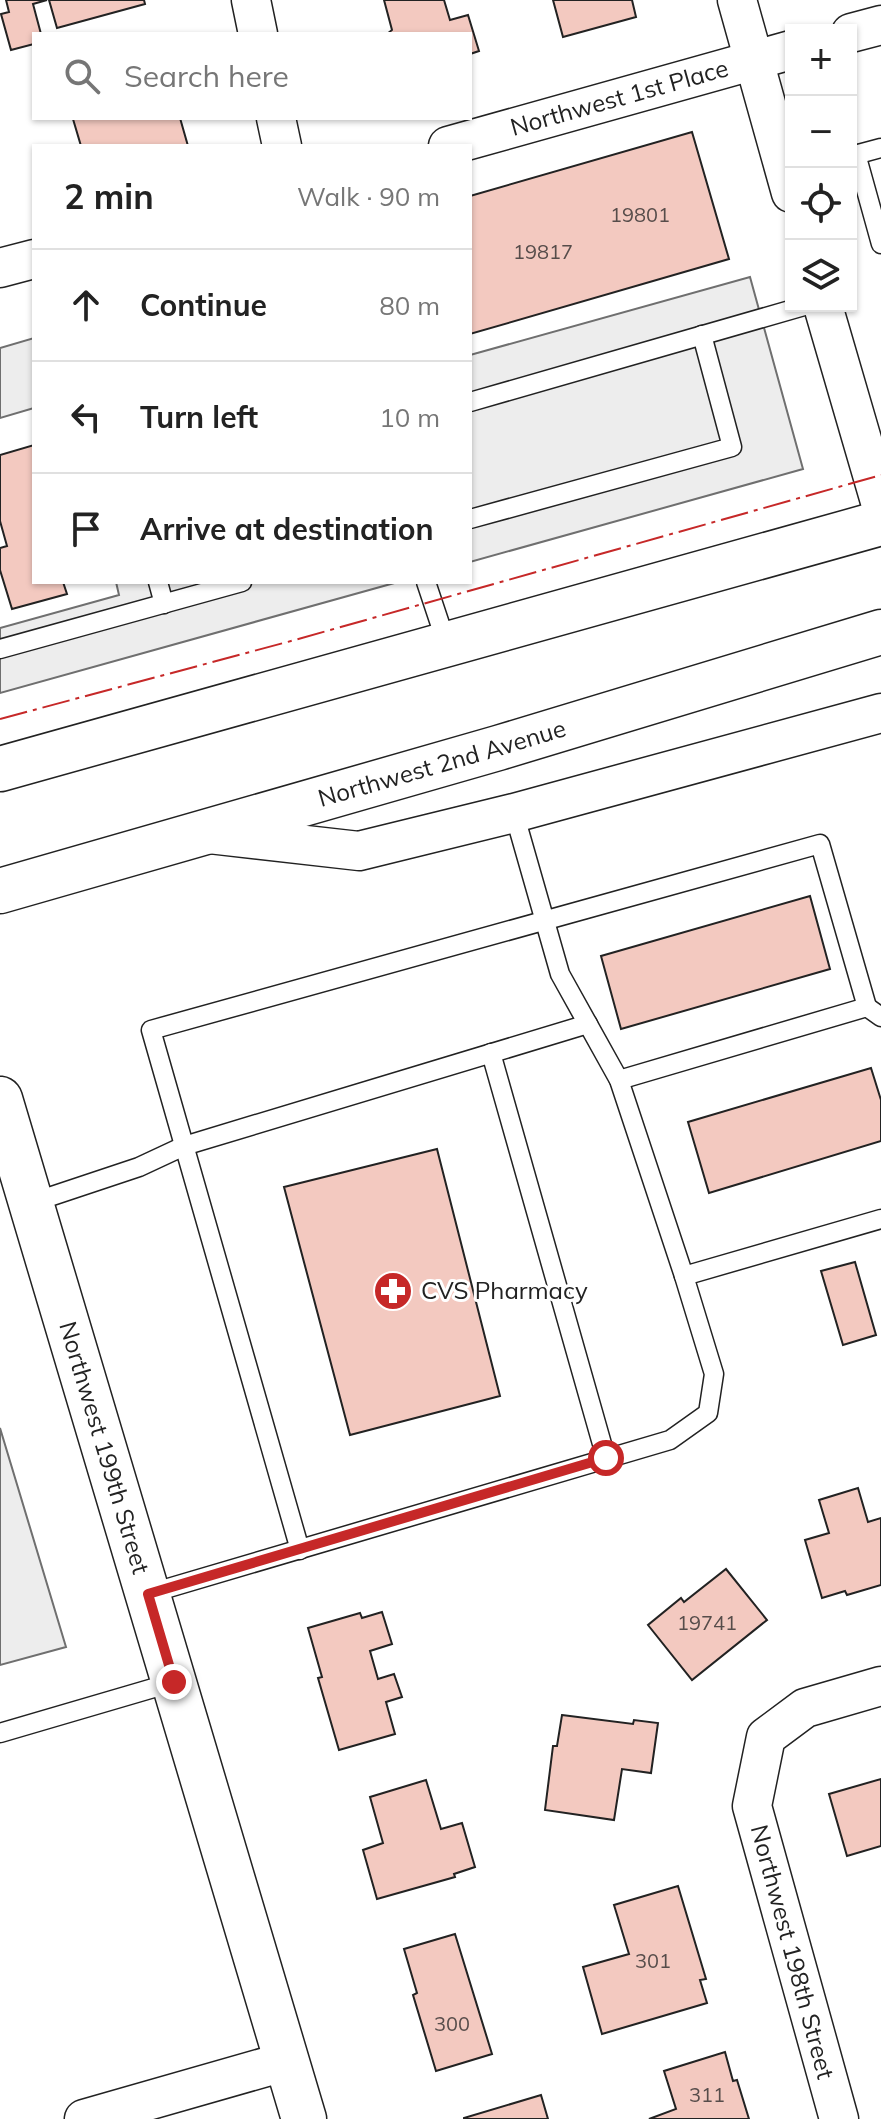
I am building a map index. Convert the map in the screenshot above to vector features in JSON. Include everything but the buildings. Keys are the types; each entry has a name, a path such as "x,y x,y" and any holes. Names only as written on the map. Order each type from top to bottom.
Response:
{"main road":[{"path":"0,769 881,523"},
{"name":"Northwest 2nd Avenue","path":"0,891 498,748 881,632"},
{"name":"Northwest 199th Street","path":"0,1099 304,2119"}],"street":[{"path":"251,0 258,32"},
{"path":"737,0 786,168"},
{"path":"857,31 881,25"},
{"name":"Northwest 1st Place","path":"455,144 785,52"},
{"path":"276,120 282,144"},
{"path":"0,268 32,260"},
{"path":"825,312 881,505"},
{"path":"199,832 359,851 514,813 881,713"},
{"name":"Northwest 198th Street","path":"839,2119 752,1806 766,1737 805,1708 881,1686"},
{"path":"84,2119 287,2061"}],"lane":[{"path":"857,154 881,148"},
{"path":"857,164 881,240"},
{"path":"472,401 785,311"},
{"path":"472,518 732,447 702,335"},
{"path":"159,584 164,604"},
{"path":"0,649 235,584"},
{"path":"427,584 447,645"},
{"path":"148,1594 670,1440 708,1413 714,1374 684,1276 619,1080 560,974 514,813"},
{"path":"300,1550 151,1030 820,844 874,1012 619,1080"},
{"path":"31,1203 139,1167 184,1146 588,1024"},
{"path":"491,1053 606,1458"},
{"path":"684,1276 881,1219"},
{"path":"0,1733 174,1682"}],"shaded area":[{"path":"750,277 803,469 472,561 472,354"},
{"path":"32,339 32,409 0,418 0,348"},
{"path":"116,584 391,584 0,693 0,628 119,595"},
{"path":"0,1428 66,1647 0,1665"}],"power":[{"path":"0,719 291,641 881,475"}],"place":[{"name":"CVS Pharmacy","path":"393,1291"}],"route":[{"path":"174,1682 148,1594 606,1458"}]}
